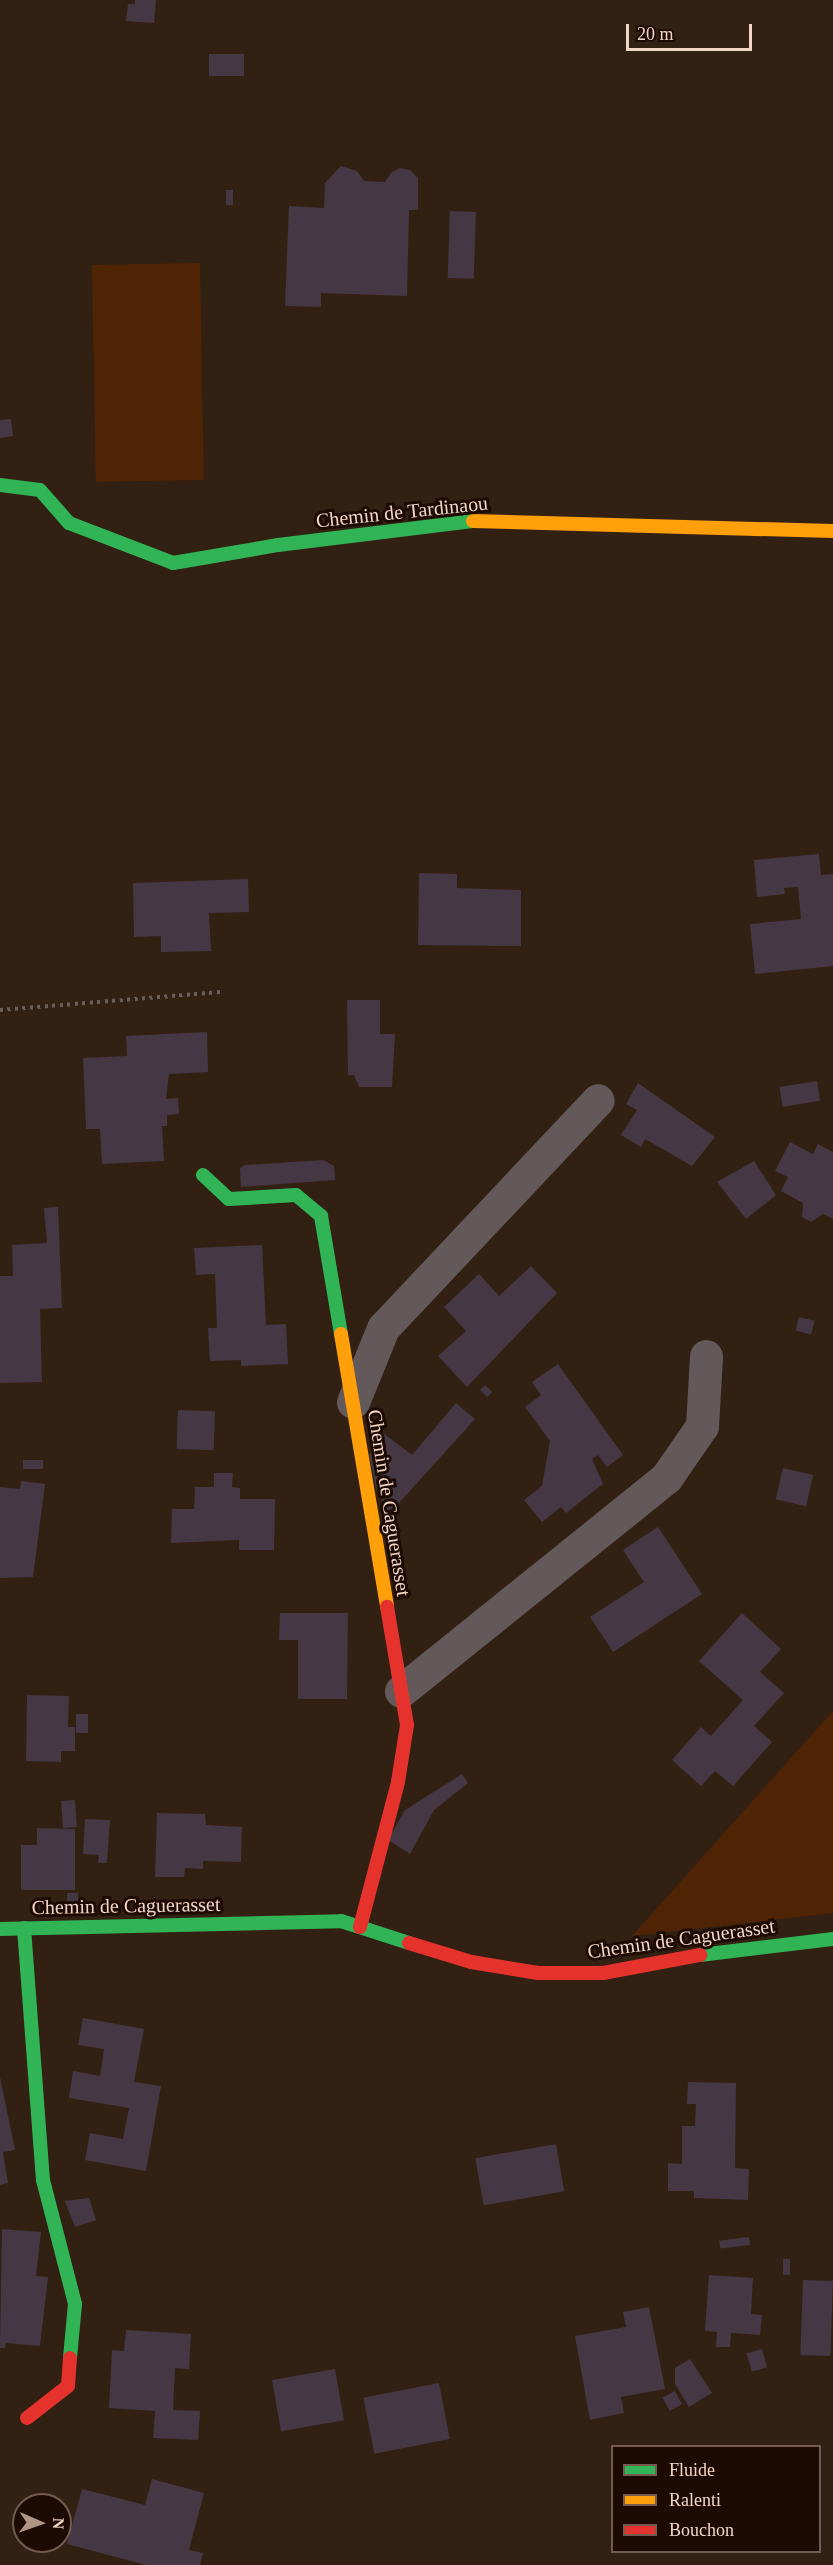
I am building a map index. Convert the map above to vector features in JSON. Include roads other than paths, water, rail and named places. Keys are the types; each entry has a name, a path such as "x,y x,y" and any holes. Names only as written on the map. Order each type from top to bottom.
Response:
{"street":[{"name":"Chemin de Tardinaou","path":"0,485 40,490 69,523 173,563 278,545 468,521 833,531"},
{"path":"353,1402 383,1328 598,1100"},
{"name":"Chemin de Caguerasset","path":"203,1175 229,1199 296,1195 321,1216 406,1725 398,1782 360,1927"},
{"path":"401,1690 666,1478 702,1426 706,1356"},
{"name":"Chemin de Caguerasset","path":"0,1929 341,1921 471,1962 538,1973 603,1973 666,1959 833,1939"},
{"path":"24,1928 43,2180 75,2304 68,2386 27,2418"}]}
